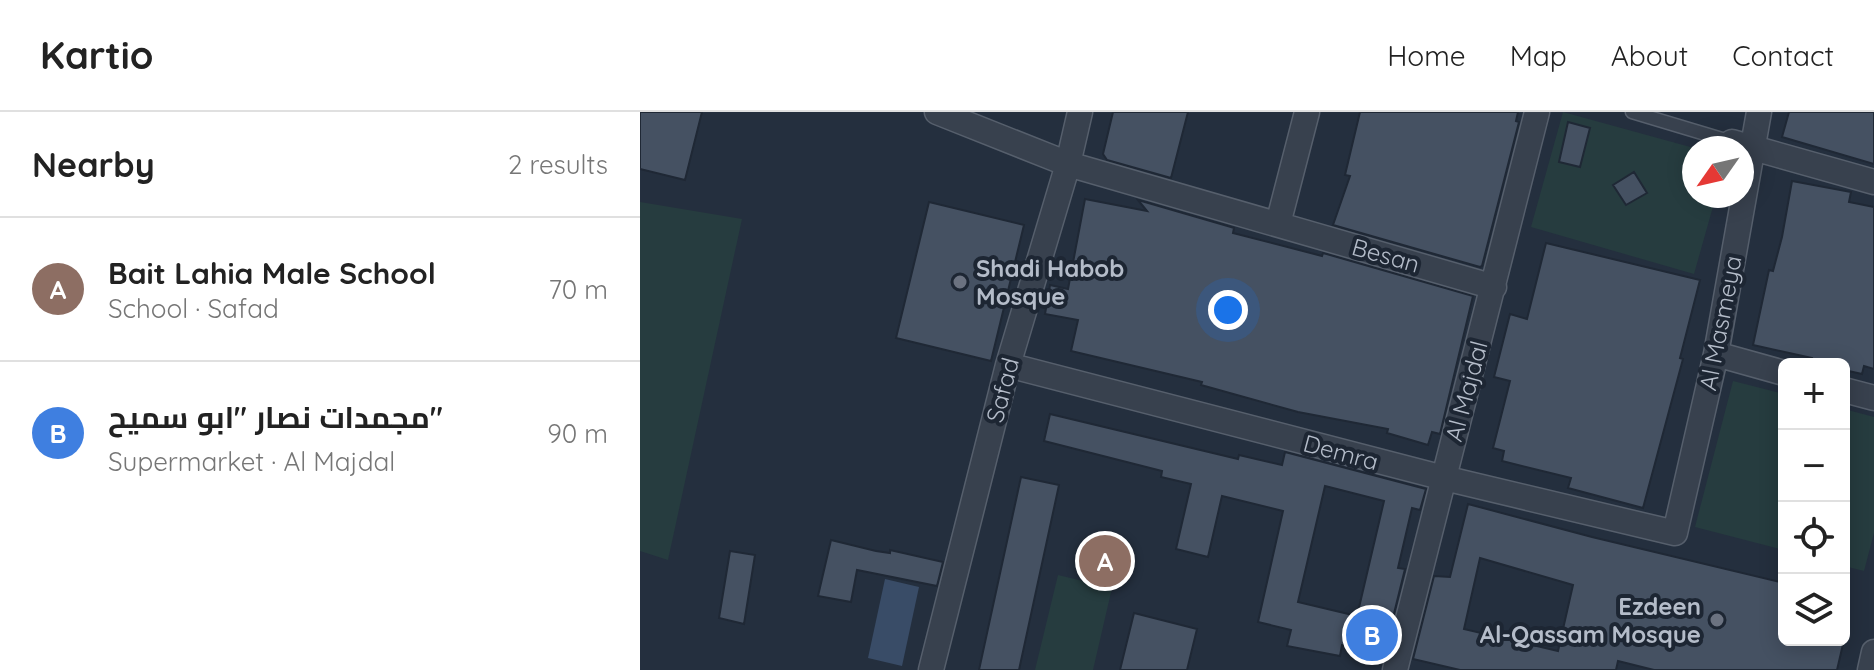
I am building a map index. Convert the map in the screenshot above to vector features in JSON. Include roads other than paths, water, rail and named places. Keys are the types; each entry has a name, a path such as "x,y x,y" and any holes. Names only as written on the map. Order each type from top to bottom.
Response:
{"street":[{"name":"Besan","path":"942,112 1068,164 1494,287"},
{"name":"Safad","path":"931,670 1008,365 1068,164 1080,112"},
{"path":"1278,224 1307,112"},
{"name":"Al Majdal","path":"1402,669 1444,478 1537,112"},
{"name":"Al Masmeya","path":"1746,136 1759,112"},
{"path":"1754,147 1874,182"},
{"name":"Al Masmeya","path":"1675,533 1716,354 1734,208"},
{"path":"1716,354 1778,371"},
{"name":"Demra","path":"1008,365 1444,478 1675,533"},
{"path":"1870,670 1874,652"}],"lane":[{"path":"1632,112 1714,136"}],"water":[{"path":"885,579 919,587 902,666 868,658"}],"place":[{"name":"Shadi Habob Mosque","path":"960,282"},
{"name":"Bait Lahia Male School","path":"1105,561"},
{"name":"Ezdeen Al-Qassam Mosque","path":"1717,620"},
{"name":"مجمدات نصار \"ابو سميح\"","path":"1372,635"}]}
